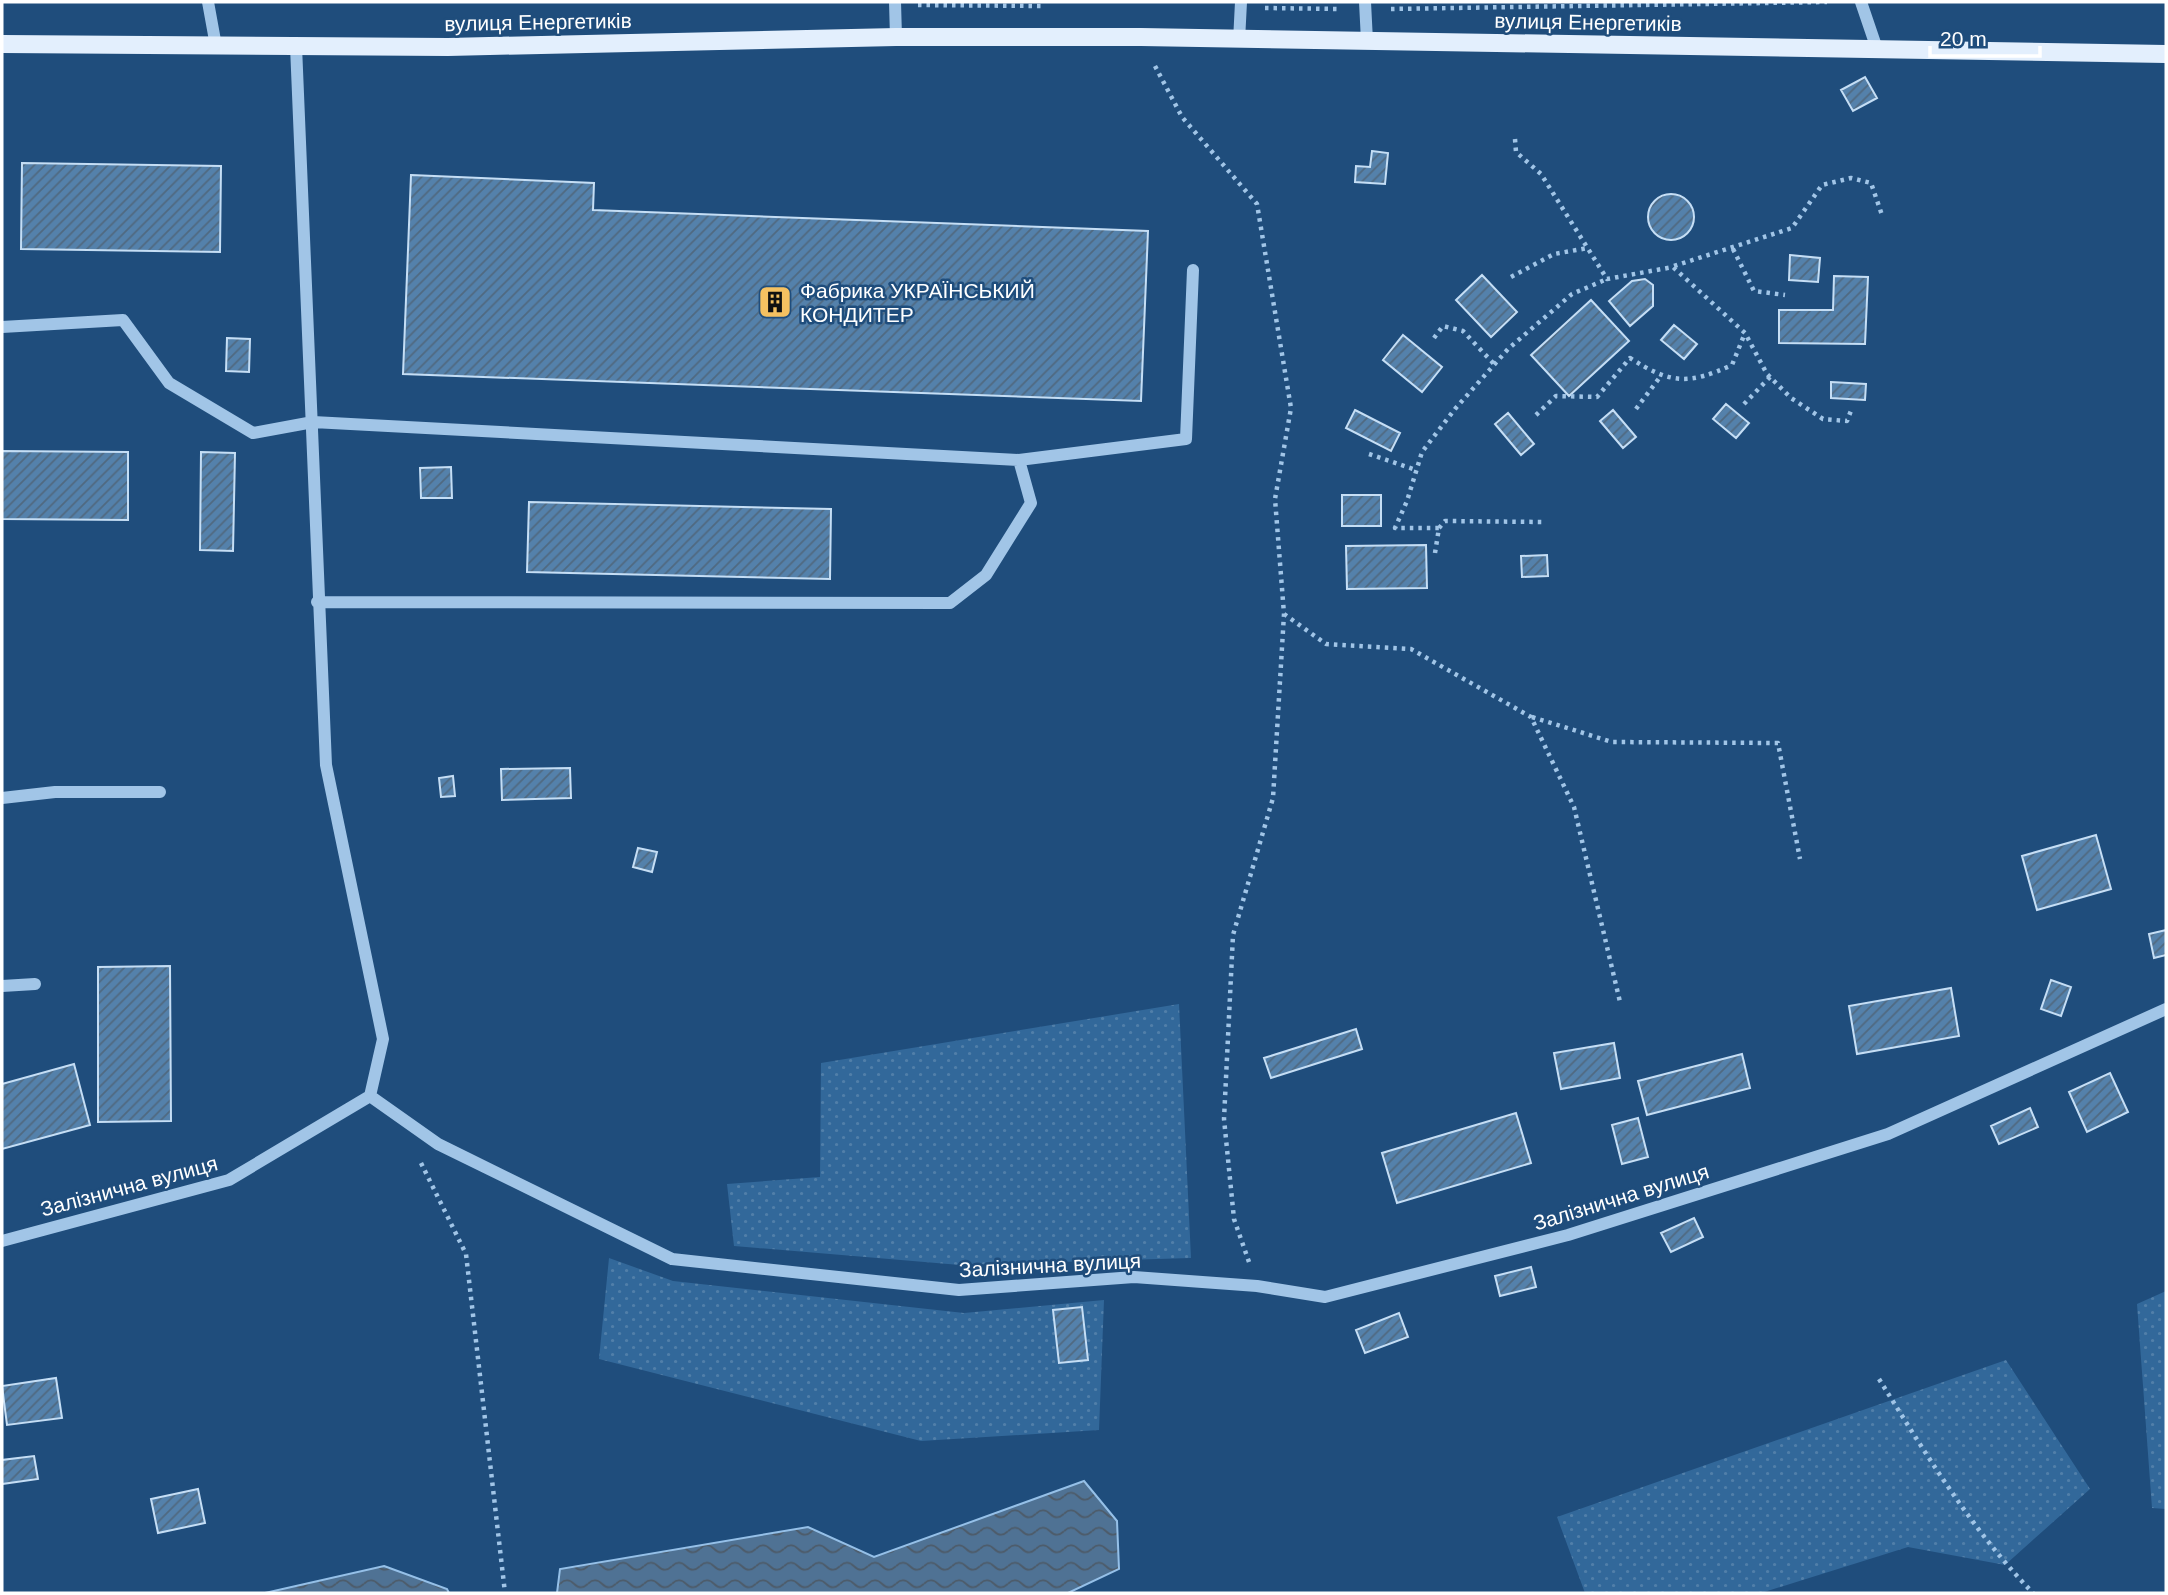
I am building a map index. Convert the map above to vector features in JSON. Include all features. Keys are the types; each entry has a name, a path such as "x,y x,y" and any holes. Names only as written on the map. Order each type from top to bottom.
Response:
{"main road":[{"name":"вулиця Енергетиків","path":"2,44 448,47 896,37 1141,37 1239,41 2166,54"}],"street":[{"path":"208,2 216,46"},
{"path":"895,2 896,37"},
{"path":"1239,41 1241,2"},
{"path":"1366,2 1367,41"},
{"path":"1861,2 1877,49"},
{"path":"296,46 313,422 317,602 326,765 383,1039 370,1096"},
{"path":"2,327 123,320 169,383 253,433 313,422 1018,460 1185,439 1194,270"},
{"path":"317,602 950,603 985,575 1031,503 1018,460"},
{"path":"2,798 55,792 160,792"},
{"path":"2,986 35,984"},
{"name":"Залізнична вулиця","path":"2,1241 229,1180 370,1096 438,1144 672,1259 959,1290 1134,1277 1257,1286 1325,1297 1568,1235 1888,1134 2166,1009"}],"path":[{"path":"1141,37 1182,117 1257,204 1291,408 1275,499 1284,614 1273,798 1233,936 1224,1119 1234,1219 1257,1286"},
{"path":"1515,139 1516,152 1541,174 1607,279"},
{"path":"1439,528 1395,528 1422,452 1494,364 1572,294 1607,279 1673,267 1793,228 1822,185 1851,178 1871,183 1882,215"},
{"path":"1511,277 1554,254 1588,248"},
{"path":"1733,249 1754,291 1785,295"},
{"path":"1673,267 1745,333 1770,377 1791,398 1823,419 1847,421 1852,408"},
{"path":"1434,338 1443,327 1463,331 1494,364"},
{"path":"1536,415 1556,396 1597,397 1630,358 1660,377 1701,379 1732,365 1745,333"},
{"path":"1636,409 1660,377"},
{"path":"1744,404 1770,377"},
{"path":"1369,454 1416,470"},
{"path":"1435,553 1439,528 1446,521 1542,522"},
{"path":"1284,614 1326,644 1411,649 1531,717 1612,741 1778,743 1800,859"},
{"path":"1531,717 1574,807 1619,1002"},
{"path":"414,1154 466,1254 505,1593"},
{"path":"1879,1378 1952,1495 2006,1565 2034,1593"}],"shaded area":[{"path":"1179,1004 1191,1258 960,1265 734,1246 727,1184 820,1177 821,1063"},
{"path":"609,1258 673,1281 964,1313 1104,1300 1099,1430 921,1441 599,1359"},
{"path":"2166,1291 2166,1509 2152,1508 2137,1304"},
{"path":"2006,1360 2090,1489 2005,1565 1908,1547 1761,1593 1585,1593 1557,1517"}],"water":[{"path":"1084,1481 1117,1521 1119,1569 1068,1593 557,1593 560,1569 808,1527 874,1557"},
{"path":"384,1566 447,1589 449,1593 265,1593"}],"building":[{"path":"1865,77 1877,98 1853,111 1841,90"},
{"path":"1372,151 1388,153 1385,184 1355,182 1356,166 1370,167"},
{"path":"22,163 221,166 220,252 21,249"},
{"name":"Фабрика УКРАЇНСЬКИЙ КОНДИТЕР","path":"411,175 594,183 593,210 1148,231 1141,401 403,374"},
{"path":"1671,194 1687,201 1694,217 1687,233 1671,240 1655,233 1648,217 1655,201"},
{"path":"1790,255 1820,258 1818,282 1789,280"},
{"path":"1482,275 1517,312 1491,337 1456,300"},
{"path":"1834,276 1868,277 1865,344 1779,343 1779,310 1833,310"},
{"path":"1645,279 1653,285 1653,306 1630,326 1609,301 1632,281"},
{"path":"1591,300 1629,341 1569,396 1531,355"},
{"path":"1674,325 1697,344 1684,359 1661,340"},
{"path":"1403,335 1442,367 1422,392 1383,360"},
{"path":"227,338 250,339 249,372 226,371"},
{"path":"1831,382 1866,384 1865,400 1831,398"},
{"path":"1726,404 1749,423 1736,438 1713,419"},
{"path":"1355,410 1400,433 1391,451 1346,428"},
{"path":"1613,410 1636,437 1623,448 1600,421"},
{"path":"1508,413 1534,444 1521,455 1495,424"},
{"path":"2,451 128,452 128,520 2,519"},
{"path":"201,452 235,453 233,551 200,550"},
{"path":"451,467 452,498 421,498 420,468"},
{"path":"1342,495 1381,495 1381,526 1342,526"},
{"path":"529,502 831,509 830,579 527,572"},
{"path":"1426,545 1427,588 1347,589 1346,546"},
{"path":"1547,555 1548,576 1522,577 1521,556"},
{"path":"570,768 571,798 502,800 501,769"},
{"path":"453,776 455,796 441,797 439,778"},
{"path":"2096,835 2111,889 2037,910 2022,856"},
{"path":"638,848 657,852 652,872 633,867"},
{"path":"2166,930 2166,955 2154,958 2149,934"},
{"path":"170,966 171,1121 98,1122 98,967"},
{"path":"2051,980 2071,987 2061,1016 2041,1009"},
{"path":"1951,988 1959,1036 1857,1054 1849,1006"},
{"path":"1356,1029 1362,1049 1271,1078 1264,1058"},
{"path":"1614,1043 1620,1078 1561,1089 1554,1053"},
{"path":"1742,1054 1750,1088 1647,1115 1638,1081"},
{"path":"74,1064 90,1125 2,1149 2,1084"},
{"path":"2110,1073 2128,1112 2087,1132 2069,1092"},
{"path":"2030,1108 2038,1127 1999,1144 1991,1126"},
{"path":"1516,1113 1531,1163 1397,1203 1382,1153"},
{"path":"1638,1118 1648,1157 1622,1164 1612,1125"},
{"path":"1694,1218 1703,1237 1671,1252 1661,1233"},
{"path":"1531,1267 1536,1287 1500,1296 1495,1276"},
{"path":"1082,1307 1088,1360 1059,1363 1053,1310"},
{"path":"1399,1313 1408,1337 1365,1353 1356,1330"},
{"path":"56,1378 62,1418 7,1425 2,1386"},
{"path":"34,1456 38,1479 2,1484 2,1460"},
{"path":"198,1489 205,1523 158,1533 151,1499"}],"place":[{"name":"Фабрика УКРАЇНСЬКИЙ КОНДИТЕР","path":"775,302"}]}
